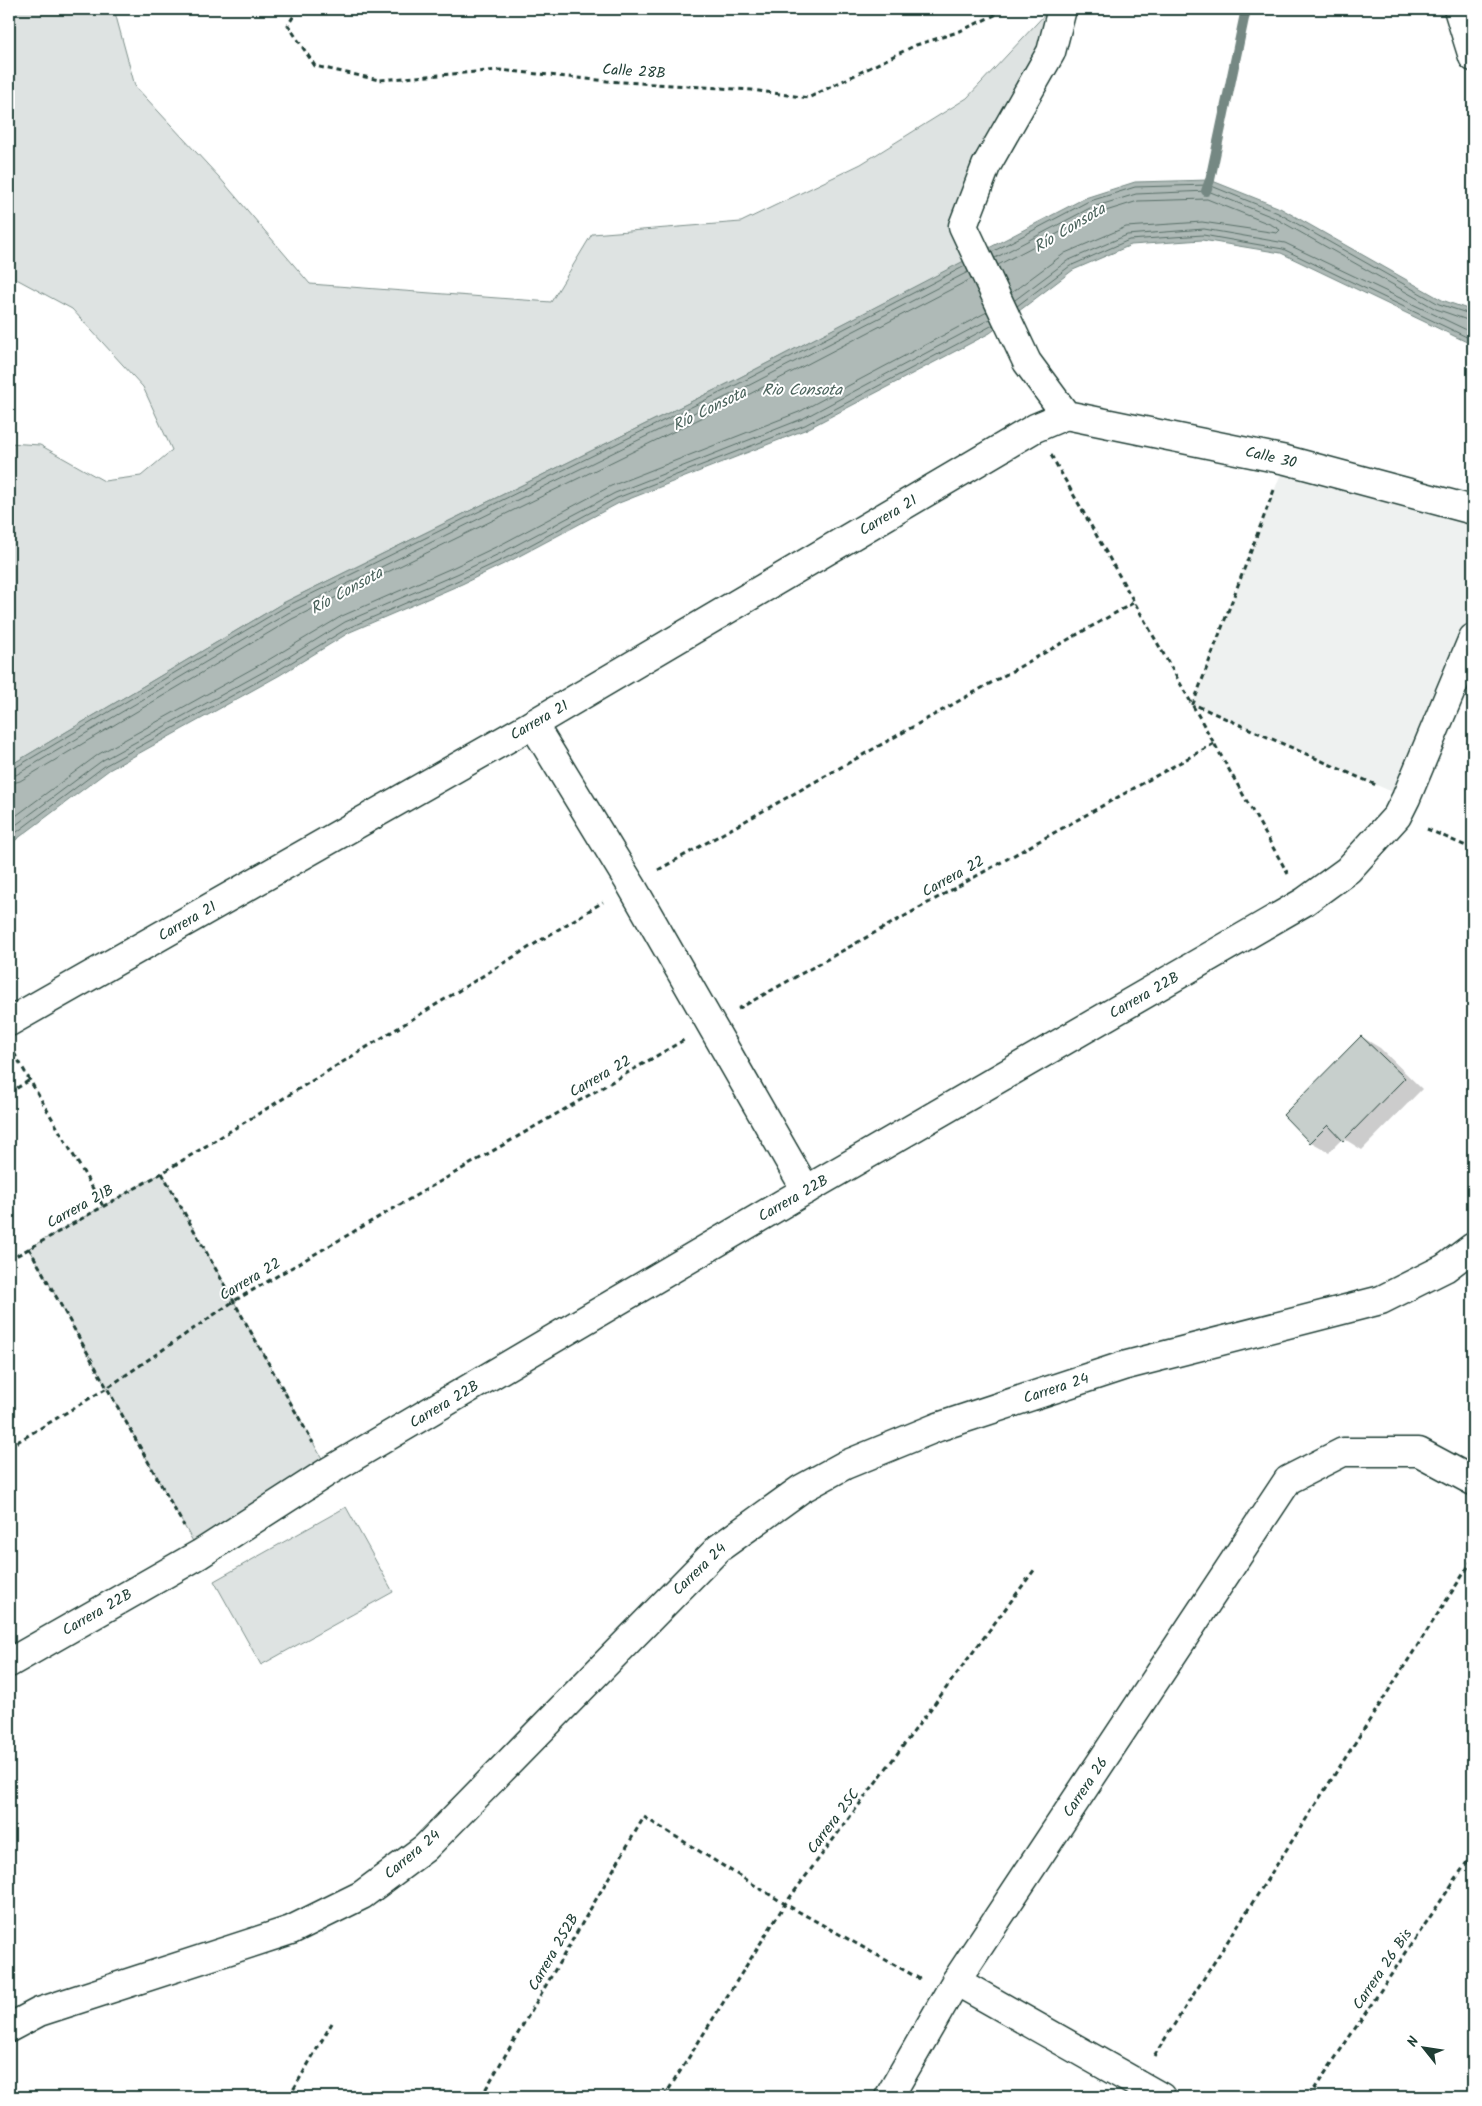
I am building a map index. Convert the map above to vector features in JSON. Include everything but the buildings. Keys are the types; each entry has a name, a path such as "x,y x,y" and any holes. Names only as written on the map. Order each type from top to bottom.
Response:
{"street":[{"path":"1062,9 1051,52 986,166 963,226 1027,362 1066,415"},
{"path":"1458,9 1473,57"},
{"name":"Carrera 21","path":"9,1022 533,724 1035,428 1066,415"},
{"name":"Calle 30","path":"1066,415 1286,460 1473,510"},
{"name":"Carrera 22B","path":"9,1663 200,1554 329,1471 806,1190 1304,902 1348,870 1401,807 1473,638"},
{"path":"533,724 631,885 806,1190"},
{"name":"Carrera 24","path":"9,2028 39,2012 291,1930 362,1895 425,1848 719,1548 801,1489 844,1465 938,1427 1123,1366 1381,1300 1445,1268 1473,1247"},
{"name":"Carrera 26","path":"889,2097 952,1988 1288,1480 1343,1452 1419,1452 1473,1481"},
{"path":"952,1988 1161,2097"}],"path":[{"name":"Calle 28B","path":"298,9 288,25 315,66 379,80 500,70 607,80 752,90 808,98 916,46 958,32 995,15 1001,9"},
{"path":"1035,428 1304,902"},
{"path":"1193,704 1286,460"},
{"path":"1193,704 1401,807 1473,849"},
{"name":"Carrera 22","path":"9,1447 107,1388 234,1301 711,1024 1215,743"},
{"path":"13,1050 103,1206"},
{"path":"9,1093 30,1080"},
{"name":"Carrera 21B","path":"9,1260 162,1173 234,1301"},
{"path":"29,1248 200,1554"},
{"path":"234,1301 329,1471"},
{"path":"1137,2083 1473,1559"},
{"name":"Carrera 25C","path":"664,2097 785,1904 1035,1569"},
{"name":"Carrera 252B","path":"481,2097 644,1817 785,1904"},
{"name":"Carrera 26 Bis","path":"1309,2097 1473,1853"},
{"path":"785,1904 952,1988"},
{"path":"289,2097 332,2023"}],"shaded area":[{"path":"9,9 114,9 135,86 219,177 310,284 551,302 592,234 741,222 861,164 967,98 1050,9 965,261 735,380 283,603 9,766 9,443 40,445 104,481 141,476 172,450 143,387 72,309 9,275"},
{"path":"1286,460 1473,510 1473,638 1406,798 1193,704"},
{"path":"162,1173 329,1471 200,1554 29,1248"},
{"path":"346,1507 393,1592 261,1665 214,1581"}],"water":[{"name":"Rio Consota","path":"1210,180 1280,208 1442,300 1473,311 1473,345 1281,253 1202,240 1131,245 1073,270 990,333 807,429 619,503 510,561 462,584 350,632 280,675 109,770 9,845 9,766 283,603 735,380 1085,198 1135,182"}],"waterway":[{"path":"1206,191 1210,180 1246,9"}],"water label":[{"name":"Río Consota","path":"1069,227"},
{"name":"Río Consota","path":"709,408"},
{"name":"Río Consota","path":"346,590"}]}
